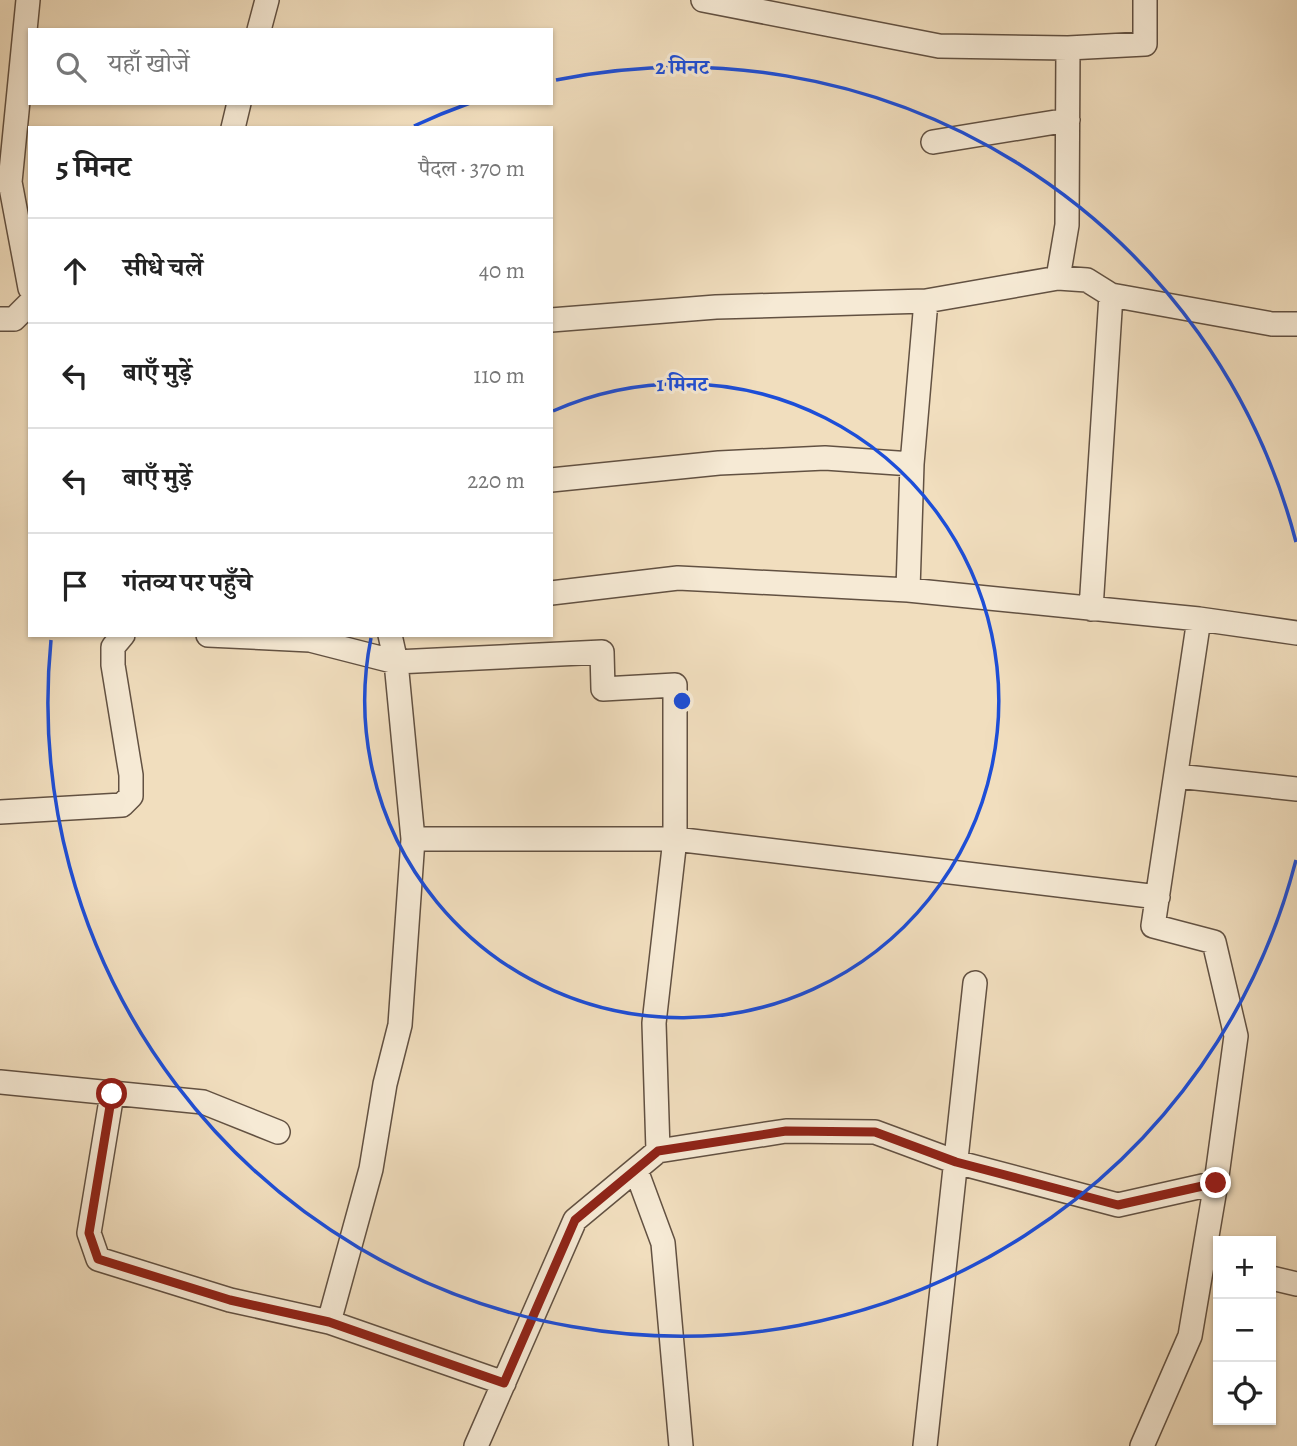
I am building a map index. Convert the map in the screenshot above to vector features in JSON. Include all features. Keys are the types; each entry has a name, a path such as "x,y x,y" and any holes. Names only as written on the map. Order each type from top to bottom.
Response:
{"street":[{"path":"28,0 5,181 28,279"},
{"path":"260,28 267,0"},
{"path":"703,0 939,46 1068,48 1145,44 1144,0"},
{"path":"1058,278 1067,225 1068,48"},
{"path":"233,126 239,105"},
{"path":"933,142 1068,120"},
{"path":"553,320 716,307 926,300 1058,278 1087,280 1111,295 1272,324 1297,324"},
{"path":"1091,609 1111,295"},
{"path":"908,590 912,464 926,300"},
{"path":"553,480 719,463 812,459 912,464"},
{"path":"553,593 678,578 908,590 1199,619 1297,633"},
{"path":"1142,1446 1190,1336 1210,1264 1216,1183 1236,1036 1214,942 1153,926 1199,619"},
{"path":"0,812 122,805 131,796 131,775 113,664 113,647 120,637"},
{"path":"249,637 310,640 396,662 603,652 603,689 675,685 676,839 654,1023 658,1151"},
{"path":"329,1322 372,1169 384,1084 400,1025 414,839 396,662 390,637"},
{"path":"1177,776 1297,789"},
{"path":"414,839 676,839 1158,897"},
{"path":"925,1446 975,984"},
{"path":"0,1082 203,1102 278,1132"},
{"path":"112,1094 89,1233 98,1259 230,1300 329,1322 504,1383"},
{"path":"476,1446 575,1220 658,1151 786,1131 875,1132 956,1162 1118,1205 1216,1183"},
{"path":"636,1170 663,1243 681,1446"},
{"path":"1276,1279 1297,1284"}],"route":[{"path":"112,1094 89,1233 98,1259 230,1300 329,1322 504,1383 575,1220 658,1151 786,1131 875,1132 956,1162 1118,1205 1216,1183"}]}
